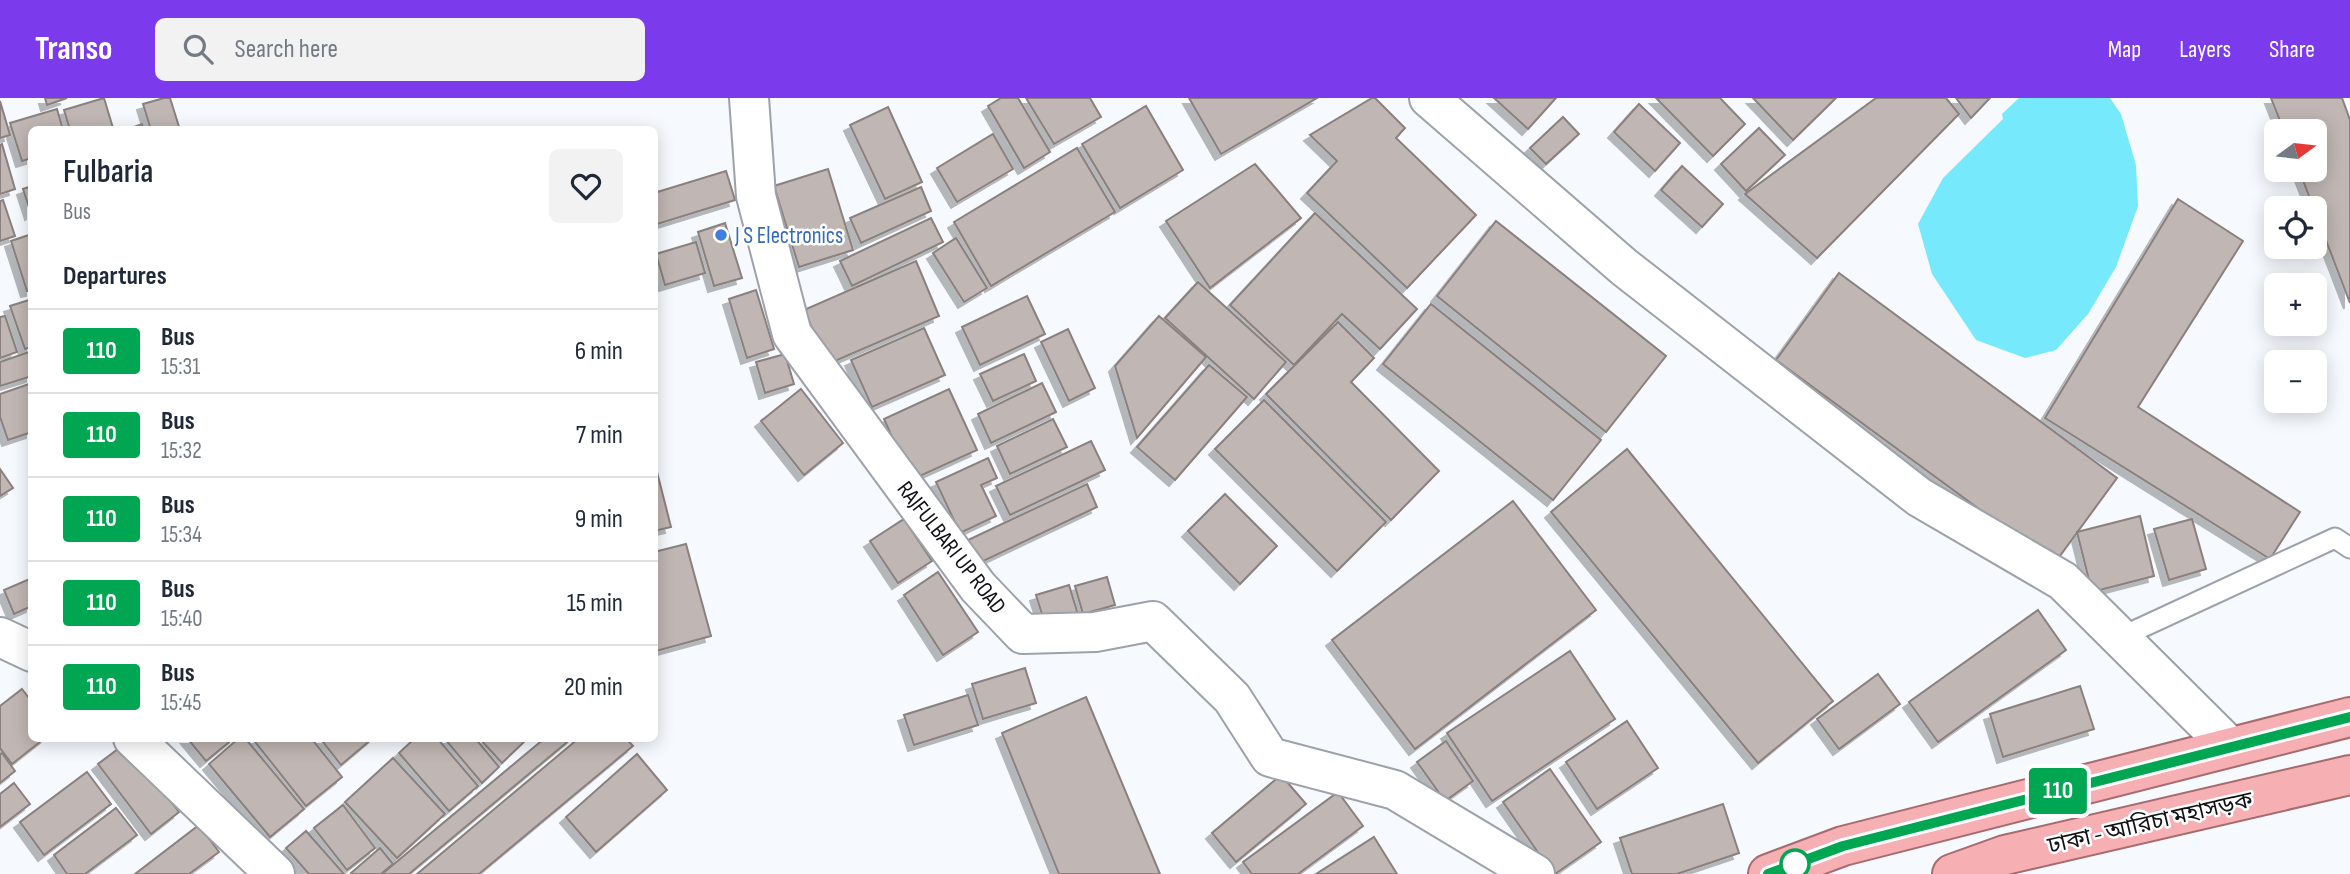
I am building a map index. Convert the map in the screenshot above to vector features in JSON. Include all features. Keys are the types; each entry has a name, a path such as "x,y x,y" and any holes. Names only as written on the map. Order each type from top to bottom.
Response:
{"highway":[{"path":"1768,874 1843,846 2350,717"},
{"name":"ঢাকা - আরিচা মহাসড়ক","path":"1952,874 2006,855 2350,775"}],"street":[{"name":"RAJFULBARI UP ROAD","path":"749,98 755,196 792,334 978,587 1023,634 1095,632 1153,621 1232,698 1270,757 1395,790 1535,874"},
{"path":"1429,98 1635,276 1919,497 2063,581 2230,747"},
{"path":"0,637 28,650"},
{"path":"137,742 275,874"}],"lane":[{"path":"2119,638 2334,538 2350,548"}],"water":[{"path":"2019,98 2110,98 2121,114 2136,165 2138,206 2116,267 2088,314 2056,350 2025,358 1976,340 1932,274 1918,224 1943,178 2003,119 2002,114"}],"building":[{"path":"45,98 67,98 47,105"},
{"path":"104,98 112,126 69,126 64,110"},
{"path":"170,98 179,126 150,126 143,104"},
{"path":"1001,98 1018,98 1050,152 1024,168 988,106"},
{"path":"1026,98 1090,98 1101,117 1054,144"},
{"path":"1189,98 1317,98 1221,154"},
{"path":"1372,98 1405,128 1396,138 1476,215 1407,288 1307,193 1337,161 1310,135"},
{"path":"1494,98 1556,98 1528,129"},
{"path":"1656,98 1720,98 1745,124 1713,156"},
{"path":"1753,98 1836,98 1793,140"},
{"path":"1876,98 1946,98 1959,114 1817,258 1745,194"},
{"path":"1956,98 1990,98 1971,118"},
{"path":"2271,98 2342,98 2350,120 2350,303 2327,243 2327,196 2309,196 2304,182 2328,182 2328,119 2279,119"},
{"path":"0,101 10,135 0,138"},
{"path":"1639,104 1680,143 1655,171 1614,132"},
{"path":"1146,106 1183,170 1120,208 1082,144"},
{"path":"888,107 922,182 885,199 850,125"},
{"path":"57,109 62,126 28,126 28,159 22,161 10,123"},
{"path":"1563,117 1579,134 1546,164 1530,148"},
{"path":"1759,128 1785,155 1746,191 1721,164"},
{"path":"993,134 1013,169 957,202 937,168"},
{"path":"2,144 15,189 0,194 0,145"},
{"path":"1077,148 1115,212 991,286 954,222"},
{"path":"1255,164 1301,218 1210,288 1166,221"},
{"path":"1682,166 1723,204 1702,227 1661,190"},
{"path":"828,169 853,250 799,267 774,186"},
{"path":"726,171 735,200 658,224 658,192"},
{"path":"28,187 28,205 23,189"},
{"path":"921,187 931,211 861,243 850,218"},
{"path":"2178,199 2243,241 2138,407 2300,512 2270,559 2045,418"},
{"path":"3,200 15,236 0,241 0,201"},
{"path":"1315,213 1417,309 1380,349 1342,314 1294,365 1230,305"},
{"path":"931,218 943,242 852,286 840,261"},
{"path":"1496,221 1666,356 1606,432 1437,296"},
{"path":"725,223 742,278 714,286 698,232"},
{"path":"28,235 28,291 27,291 11,241"},
{"path":"956,238 987,288 964,302 933,253"},
{"path":"696,242 705,273 665,285 658,253"},
{"path":"916,261 939,316 828,364 804,310"},
{"path":"1839,273 2117,478 2054,564 1776,360"},
{"path":"1198,282 1286,362 1254,399 1165,318"},
{"path":"756,290 774,349 747,358 729,299"},
{"path":"1027,296 1045,334 980,365 962,327"},
{"path":"28,300 28,348 25,349 10,306"},
{"path":"1431,304 1601,440 1553,500 1383,364"},
{"path":"5,316 17,352 0,358 0,317"},
{"path":"1159,316 1206,357 1137,438 1115,366"},
{"path":"1338,322 1374,358 1351,382 1439,471 1391,520 1266,394"},
{"path":"924,328 945,375 872,407 851,360"},
{"path":"1068,329 1095,388 1069,401 1041,342"},
{"path":"28,352 28,377 0,386 0,362"},
{"path":"785,354 794,384 765,393 756,362"},
{"path":"1024,354 1036,381 993,401 980,374"},
{"path":"1209,365 1247,397 1175,480 1137,447"},
{"path":"1042,383 1056,412 991,443 978,414"},
{"path":"28,384 28,433 8,440 0,417 0,394"},
{"path":"801,389 843,443 804,475 761,421"},
{"path":"949,389 977,450 911,480 884,419"},
{"path":"1264,400 1386,522 1337,571 1215,449"},
{"path":"1053,419 1067,447 1010,474 997,446"},
{"path":"1091,441 1105,470 1010,515 996,486"},
{"path":"1627,449 1833,701 1758,763 1551,512"},
{"path":"988,458 997,478 981,485 996,516 960,533 936,482"},
{"path":"0,469 13,488 0,496"},
{"path":"658,476 671,527 658,530"},
{"path":"1087,484 1097,507 977,564 966,541"},
{"path":"1225,494 1277,546 1240,584 1188,531"},
{"path":"1513,501 1596,610 1415,749 1332,640"},
{"path":"2140,516 2154,576 2092,592 2077,532"},
{"path":"904,519 932,561 898,583 870,541"},
{"path":"2192,519 2206,569 2169,580 2154,529"},
{"path":"686,544 711,636 658,650 658,551"},
{"path":"938,572 978,632 943,655 904,595"},
{"path":"1107,577 1115,605 1083,614 1075,586"},
{"path":"28,580 28,608 14,614 4,590"},
{"path":"1069,585 1079,618 1046,627 1036,595"},
{"path":"2038,610 2066,650 1938,742 1909,702"},
{"path":"1570,651 1615,719 1492,801 1447,733"},
{"path":"1025,668 1036,703 983,719 972,684"},
{"path":"1878,674 1900,704 1839,749 1817,719"},
{"path":"2080,686 2094,729 2003,757 1990,714"},
{"path":"22,689 28,697 28,742 40,742 12,764 0,748 0,706"},
{"path":"968,695 978,725 914,745 904,715"},
{"path":"1086,697 1160,874 1059,874 1002,733"},
{"path":"1627,721 1658,768 1597,809 1566,762"},
{"path":"1446,741 1473,781 1445,801 1417,762"},
{"path":"190,742 229,742 206,761"},
{"path":"234,742 248,742 304,809 270,837 209,764"},
{"path":"255,742 314,742 342,777 306,806"},
{"path":"323,742 368,742 341,765"},
{"path":"411,742 440,742 478,786 449,811 399,753"},
{"path":"447,742 478,742 499,767 482,783"},
{"path":"483,742 524,742 502,763"},
{"path":"540,742 567,742 409,874 382,874"},
{"path":"574,742 630,742 633,746 479,874 417,874"},
{"path":"126,743 179,812 151,834 98,764"},
{"path":"2,753 15,771 0,783 0,754"},
{"path":"637,754 667,790 596,852 566,817"},
{"path":"393,758 445,814 397,858 345,802"},
{"path":"1550,769 1601,842 1555,874 1503,802"},
{"path":"87,772 111,804 44,855 20,822"},
{"path":"1281,775 1306,804 1236,862 1212,833"},
{"path":"14,783 30,804 0,827 0,794"},
{"path":"1338,792 1363,826 1298,874 1252,874 1243,862"},
{"path":"1723,804 1739,853 1677,874 1632,874 1620,838"},
{"path":"343,805 375,848 347,870 314,828"},
{"path":"116,808 137,835 85,874 67,874 54,855"},
{"path":"199,825 219,852 189,874 135,874"},
{"path":"306,831 344,874 309,874 286,848"},
{"path":"1374,837 1397,874 1316,874"},
{"path":"380,848 393,864 381,874 351,873"}],"bus line":[{"name":"110","path":"1768,874 1843,846 2350,717"}],"place":[{"name":"J S Electronics","path":"721,235"}]}
